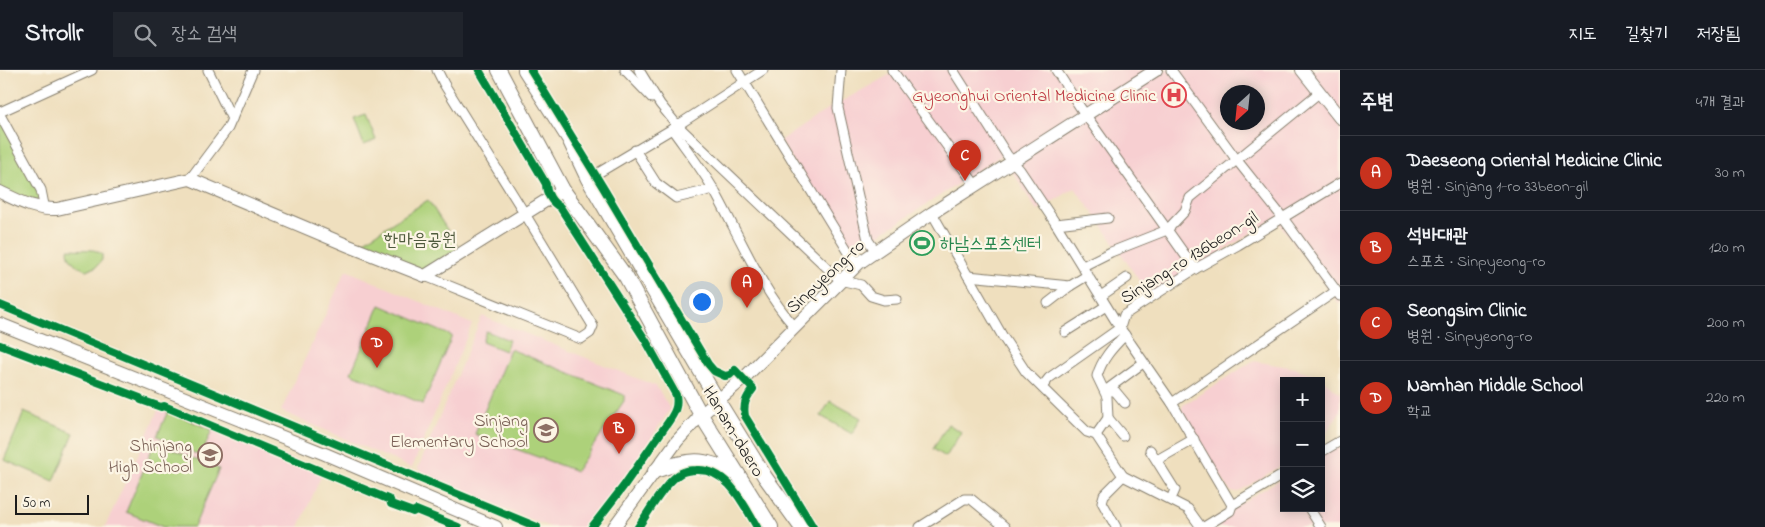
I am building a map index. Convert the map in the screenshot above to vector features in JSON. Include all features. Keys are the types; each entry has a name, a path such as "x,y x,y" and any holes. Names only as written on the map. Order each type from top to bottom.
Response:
{"main road":[{"name":"Hanam-daero","path":"499,70 563,190 626,277 701,414 771,527"},
{"name":"Hanam-daero","path":"525,70 569,139 588,179 718,400 765,477 800,527"},
{"path":"655,471 682,462 700,460 738,474"}],"street":[{"path":"46,210 41,190 0,113 92,70"},
{"path":"208,70 232,119"},
{"path":"190,179 228,128 253,70"},
{"path":"0,192 32,207 46,210 190,179 349,246 581,339 590,334 593,326 437,70"},
{"path":"625,70 660,104"},
{"path":"639,70 714,190 754,266 787,318 795,327"},
{"path":"737,70 851,256 859,263"},
{"path":"588,179 763,70"},
{"path":"841,70 838,108 868,240 876,252"},
{"path":"892,70 976,186"},
{"path":"953,70 1007,155 1014,162 1056,224 1122,332 1172,403 1232,505"},
{"path":"1056,70 1195,269"},
{"name":"Sinpyeong-ro","path":"614,527 678,441 701,414 744,378 859,263 1156,70"},
{"path":"1171,70 1338,294 1172,403"},
{"path":"1302,70 1340,118"},
{"path":"1083,266 1111,252 1167,230 1185,211 1190,198 1320,92"},
{"path":"674,127 840,280 861,285 871,296 884,300 897,299"},
{"path":"635,150 656,184 676,198 714,190"},
{"name":"Sinjang-ro 136beon-gil","path":"1042,387 1049,378 1122,332 1124,315 1195,269 1340,184"},
{"path":"425,276 563,190"},
{"path":"932,214 1003,338 1026,372 1087,432 1096,435 1123,476 1188,509 1202,527 1230,511 1232,505 1280,476"},
{"path":"1056,224 1108,218"},
{"path":"1048,303 1088,275"},
{"path":"968,276 1070,286"},
{"path":"1101,296 1127,278"},
{"path":"1065,332 1106,306"},
{"path":"0,324 228,415 496,527"},
{"path":"1122,332 1100,365 1097,376 1105,391 1108,418 1123,436"},
{"path":"1105,391 1143,363"},
{"path":"1105,391 1115,390 1125,403"},
{"path":"1096,435 1108,418"},
{"path":"1157,460 1194,439"},
{"path":"1325,450 1340,441"},
{"path":"1150,450 1175,490 1171,499"},
{"path":"1116,527 1102,502 1104,495 1123,476"},
{"path":"920,527 964,499 971,499 1004,527"},
{"path":"1312,512 1321,527"}],"shaded area":[{"path":"898,70 1340,70 1340,305 1275,218 1150,297 1075,188 1037,211 1002,155 851,252 780,141 828,109"},
{"path":"346,270 472,324 412,468 281,411"},
{"name":"Sinjang Elementary School","path":"482,316 656,386 670,409 620,487 588,527 550,527 427,478 418,468"},
{"path":"1253,361 1295,368 1319,377 1280,377 1280,466 1238,492 1230,491 1181,412 1183,405"},
{"path":"1325,382 1340,393 1340,412 1325,434"},
{"name":"Shinjang High School","path":"161,404 323,472 299,527 105,527"},
{"path":"1340,443 1340,527 1202,527 1280,479 1280,512 1325,512 1325,452"}],"green space":[{"path":"0,115 41,190 45,210 0,192"},
{"path":"366,115 376,140 364,145 354,119"},
{"name":"한마음공원","path":"428,200 459,248 423,270 358,245"},
{"path":"68,249 94,250 102,254 102,260 96,267 86,270 73,262 69,256"},
{"path":"380,305 452,336 423,404 351,373"},
{"path":"486,331 509,340 505,351 482,342"},
{"path":"510,349 624,395 624,401 576,471 475,434"},
{"path":"830,401 861,418 852,434 821,416"},
{"path":"168,411 212,430 201,456 157,436"},
{"path":"24,412 74,433 54,481 4,460"},
{"path":"948,424 961,432 946,457 933,449"},
{"path":"155,442 219,469 194,527 163,527 126,512"}],"cycle path":[{"path":"479,70 546,184 550,197 560,207 646,341 677,399 671,418 623,487 592,527"},
{"path":"531,70 708,364 714,371 725,376 730,375 735,370 753,389 746,401 744,408 745,416 813,527"},
{"path":"0,305 537,527"},
{"path":"0,345 141,400 161,407 164,406 390,500 391,504 413,512 416,510 458,527"},
{"path":"638,527 663,490 675,477 683,472 696,470 707,471 726,481 740,498 757,527"}],"place":[{"name":"Gyeonghui Oriental Medicine Clinic","path":"1174,95"},
{"name":"Seongsim Clinic","path":"965,181"},
{"name":"하남스포츠센터","path":"922,243"},
{"name":"Daeseong Oriental Medicine Clinic","path":"747,308"},
{"name":"Namhan Middle School","path":"377,368"},
{"name":"Sinjang Elementary School","path":"546,430"},
{"name":"석바대관","path":"619,454"},
{"name":"Shinjang High School","path":"210,455"}]}
